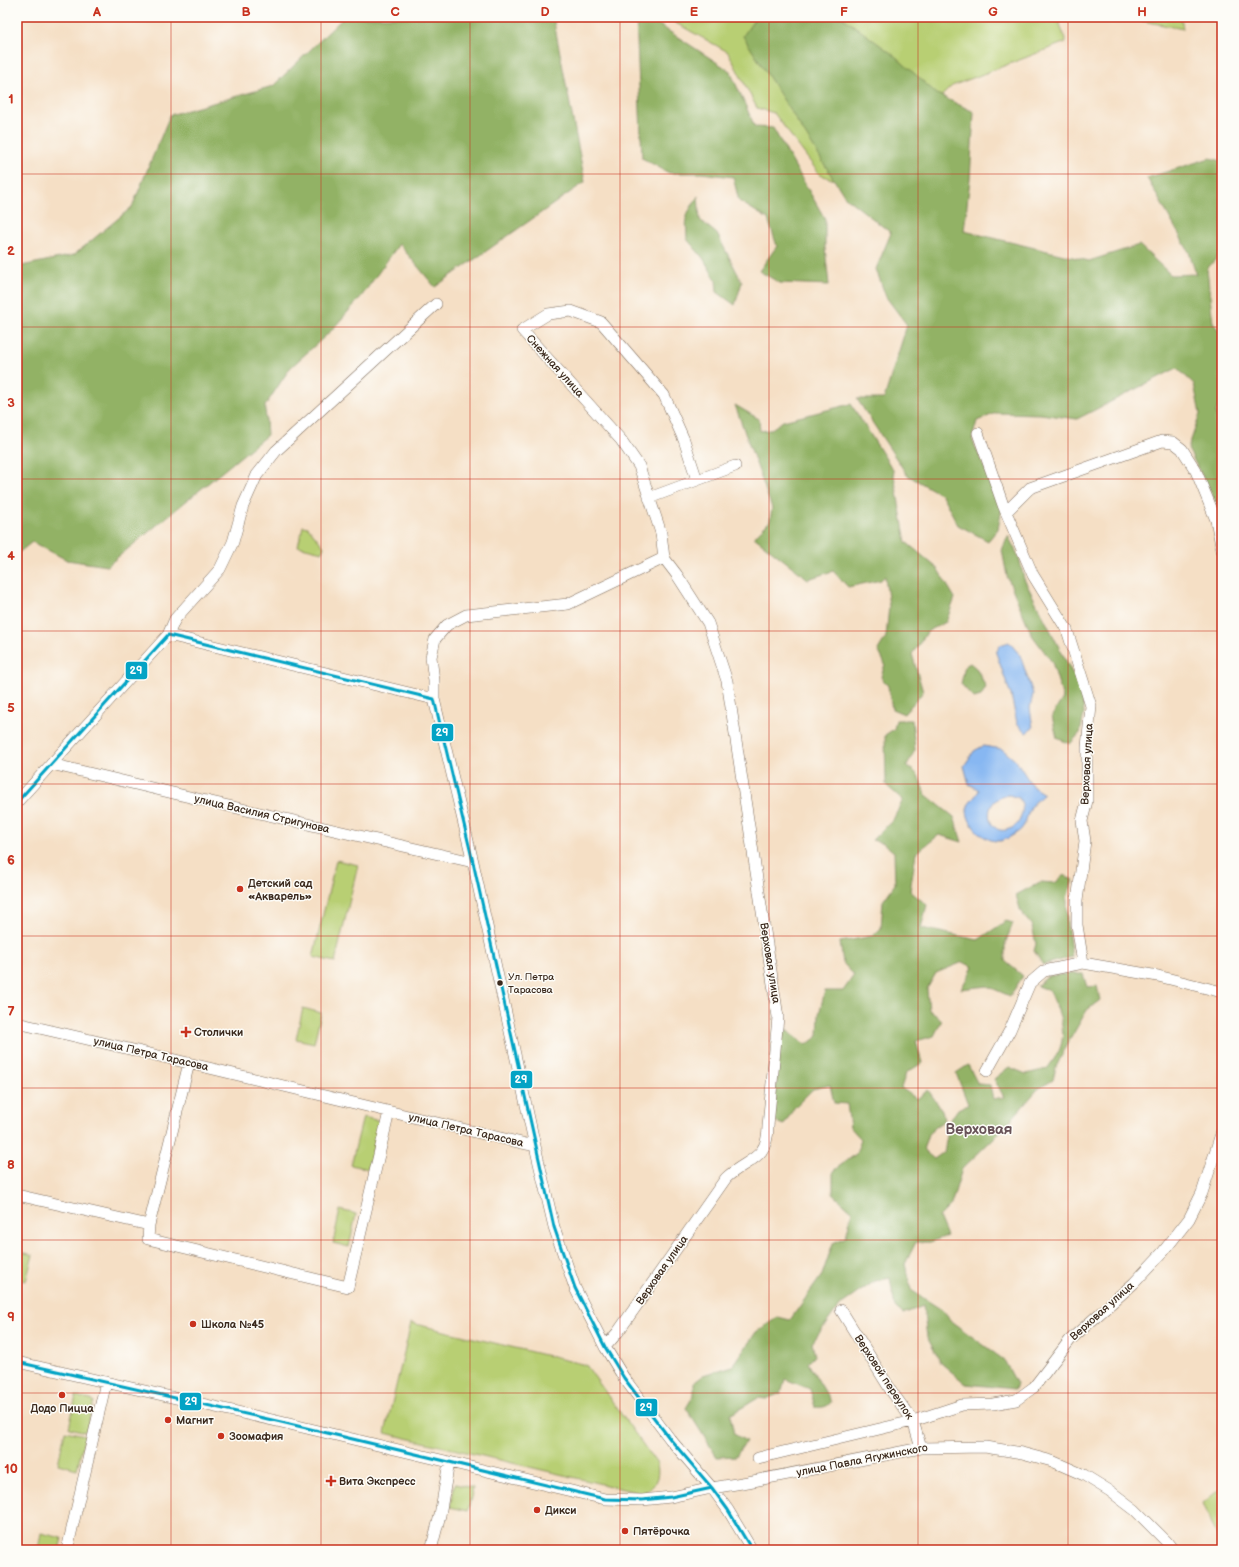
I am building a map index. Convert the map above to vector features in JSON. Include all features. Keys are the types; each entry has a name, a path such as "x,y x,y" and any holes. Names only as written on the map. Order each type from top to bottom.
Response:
{"street":[{"path":"17,802 168,635 175,619 220,568 233,542 243,506 256,475 276,451 436,304"},
{"name":"Снежная улица","path":"664,558 661,533 639,466 621,440 522,330 535,320 548,314 571,311 601,322 664,395 684,440 696,480"},
{"name":"Верховая улица","path":"978,433 1006,512 1034,574 1067,630 1091,706 1087,747 1087,801 1082,821 1085,840 1077,901 1077,925 1083,963"},
{"path":"1006,512 1030,488 1162,440 1173,442 1182,448 1196,471 1216,520 1222,550"},
{"path":"649,498 735,466"},
{"path":"535,1146 473,862 434,699 434,681 431,657 436,639 447,625 466,614 568,604 664,558"},
{"name":"Верховая улица","path":"605,1347 618,1332 726,1178 736,1168 755,1158 763,1151 768,1137 778,1017 727,681 708,623 677,575 664,558"},
{"path":"168,635 434,699"},
{"name":"улица Василия Стригунова","path":"51,764 473,862"},
{"path":"987,1071 1010,1030 1030,983 1044,971 1083,963 1158,976 1222,992"},
{"name":"улица Петра Тарасова","path":"17,1024 189,1063 535,1146 554,1227 575,1288 605,1347 624,1378 670,1439 712,1488 728,1510 752,1550"},
{"path":"189,1063 149,1225 148,1239 348,1287 389,1112"},
{"name":"Верховая улица","path":"758,1458 913,1422 962,1405 992,1404 1016,1400 1034,1387 1070,1340 1134,1283 1163,1252 1189,1219 1202,1193 1222,1130"},
{"path":"17,1195 149,1225"},
{"name":"Верховой переулок","path":"841,1310 892,1392 913,1422 921,1448"},
{"name":"улица Павла Ягужинского","path":"17,1362 605,1499 642,1500 671,1497 921,1448 985,1447 1022,1453 1052,1461 1084,1475 1110,1491 1136,1510 1173,1550"},
{"path":"67,1550 106,1382"},
{"path":"431,1550 440,1515 449,1462"}],"green space":[{"path":"344,17 553,17 585,182 435,287 399,244 361,297 331,331 290,368 265,406 267,435 107,566 67,560 32,542 17,554 17,267 74,255 132,207 170,115 273,86"},
{"path":"636,17 647,17 730,71 755,127 773,128 825,219 825,248 829,285 780,283 759,271 777,246 768,219 739,201 733,177 702,173 669,173 642,158"},
{"path":"670,17 1104,17 1058,18 1066,42 952,86 849,185 820,175 774,113 757,108 728,52 674,22"},
{"path":"756,17 842,17 895,56 937,94 974,112 970,179 964,231 1089,261 1139,245 1171,275 1196,274 1189,252 1147,178 1210,158 1222,161 1222,252 1207,269 1213,323 1222,334 1222,395 1216,412 1222,442 1222,514 1188,449 1200,414 1194,384 1177,368 1077,419 1041,414 996,413 977,421 972,439 1002,508 998,529 988,541 958,525 942,495 907,475 857,399 884,399 907,325 886,297 876,269 891,233 845,197 743,36"},
{"path":"1124,17 1181,17 1183,29"},
{"path":"698,196 700,220 717,234 742,282 735,305 717,292 716,280 703,258 687,239 686,216"},
{"path":"851,404 893,470 906,542 937,568 955,598 946,622 928,631 912,654 923,692 904,714 892,709 888,686 881,677 885,664 878,650 886,637 889,606 885,576 881,580 848,587 833,571 808,579 754,537 770,521 772,508 735,405 759,419 760,431 770,430 783,421"},
{"path":"303,526 308,527 324,547 322,552 298,546"},
{"path":"1008,536 1019,557 1024,579 1082,692 1084,714 1080,733 1070,744 1057,738 1052,716 1063,698 1052,662 1032,635 1007,576 1002,550"},
{"path":"970,663 977,669 986,687 981,696 974,698 961,684 965,666"},
{"path":"896,720 912,720 915,750 907,765 918,775 925,794 954,817 962,842 939,835 916,853 910,891 927,905 921,928 978,940 1006,921 1013,923 1005,944 1005,961 1023,976 1010,996 987,986 961,989 973,967 963,962 936,973 927,989 929,1010 942,1020 934,1036 916,1041 922,1063 906,1073 901,1088 917,1099 928,1090 942,1110 944,1120 928,1134 923,1150 934,1159 944,1152 950,1120 958,1109 968,1104 956,1073 968,1065 978,1084 990,1085 993,1099 1004,1097 994,1079 1009,1067 1026,1074 1047,1069 1055,1058 1062,1043 1063,1035 1061,1020 1050,991 1037,986 1048,976 1083,974 1087,987 1097,986 1100,1000 1087,1010 1056,1067 1053,1080 1038,1089 1002,1130 962,1169 951,1205 939,1217 947,1236 930,1242 916,1242 905,1264 911,1290 942,1310 952,1322 1004,1360 1017,1384 1015,1389 966,1384 941,1363 927,1337 923,1306 903,1314 895,1307 890,1278 875,1281 839,1306 812,1343 815,1356 808,1363 831,1402 830,1404 824,1407 815,1407 810,1389 785,1379 781,1393 766,1399 758,1398 730,1415 734,1434 746,1441 736,1456 717,1457 686,1408 694,1395 694,1382 703,1375 733,1366 756,1332 778,1317 790,1320 822,1275 833,1243 846,1237 852,1211 833,1194 833,1171 856,1154 861,1139 850,1127 847,1104 834,1103 830,1085 813,1089 794,1108 784,1125 773,1121 781,1026 806,1045 818,1036 819,1014 825,991 843,991 854,975 843,963 840,942 873,936 881,928 883,901 895,884 894,852 883,843 872,840 893,820 903,800 886,785 885,735 894,729"},
{"path":"336,860 358,865 335,962 313,957"},
{"path":"1064,875 1073,880 1067,898 1067,924 1072,957 1043,965 1034,951 1036,944 1032,926 1021,912 1016,895 1040,882 1055,883"},
{"path":"303,1008 321,1013 314,1043 296,1039"},
{"path":"363,1117 380,1121 368,1169 351,1165"},
{"path":"340,1210 356,1214 349,1247 333,1243"},
{"path":"17,1251 33,1255 26,1281 17,1279"},
{"path":"411,1323 586,1365 657,1464 658,1474 656,1481 644,1494 385,1433"},
{"path":"76,1396 94,1401 86,1432 69,1428"},
{"path":"65,1431 85,1435 77,1469 58,1464"},
{"path":"455,1484 473,1488 468,1511 450,1507"},
{"path":"1222,1487 1222,1547 1203,1503"},
{"path":"41,1533 62,1538 59,1550 38,1550"}],"water":[{"path":"1009,642 1020,655 1033,694 1030,708 1033,728 1026,733 1017,723 1011,695 996,653 1000,645"},
{"path":"983,746 1002,749 1017,762 1033,787 1044,794 1031,807 1025,824 1021,830 1004,840 993,841 988,839 978,832 970,822 967,808 979,790 969,784 964,766 974,751","holes":["1009,795 1019,798 1022,808 1021,816 1017,824 1009,829 1002,830 996,828 990,817 990,810 993,803 999,798"]}],"transit line":[{"name":"29","path":"17,802 168,635 434,699 473,862 554,1227 575,1288 605,1347 624,1378 670,1439 712,1488 728,1510 752,1550"},
{"name":"29","path":"17,1362 281,1422 605,1499 642,1500 671,1497 712,1488"}],"place":[{"name":"Детский сад «Акварель»","path":"240,889"},
{"name":"Ул. Петра Тарасова","path":"500,983"},
{"name":"Столички","path":"186,1032"},
{"name":"Школа №45","path":"193,1324"},
{"name":"Додо Пицца","path":"62,1395"},
{"name":"Магнит","path":"168,1420"},
{"name":"Зоомафия","path":"221,1436"},
{"name":"Вита Экспресс","path":"331,1481"},
{"name":"Дикси","path":"537,1510"},
{"name":"Пятёрочка","path":"625,1531"}],"district":[{"name":"Верховая","path":"979,1129"}]}
